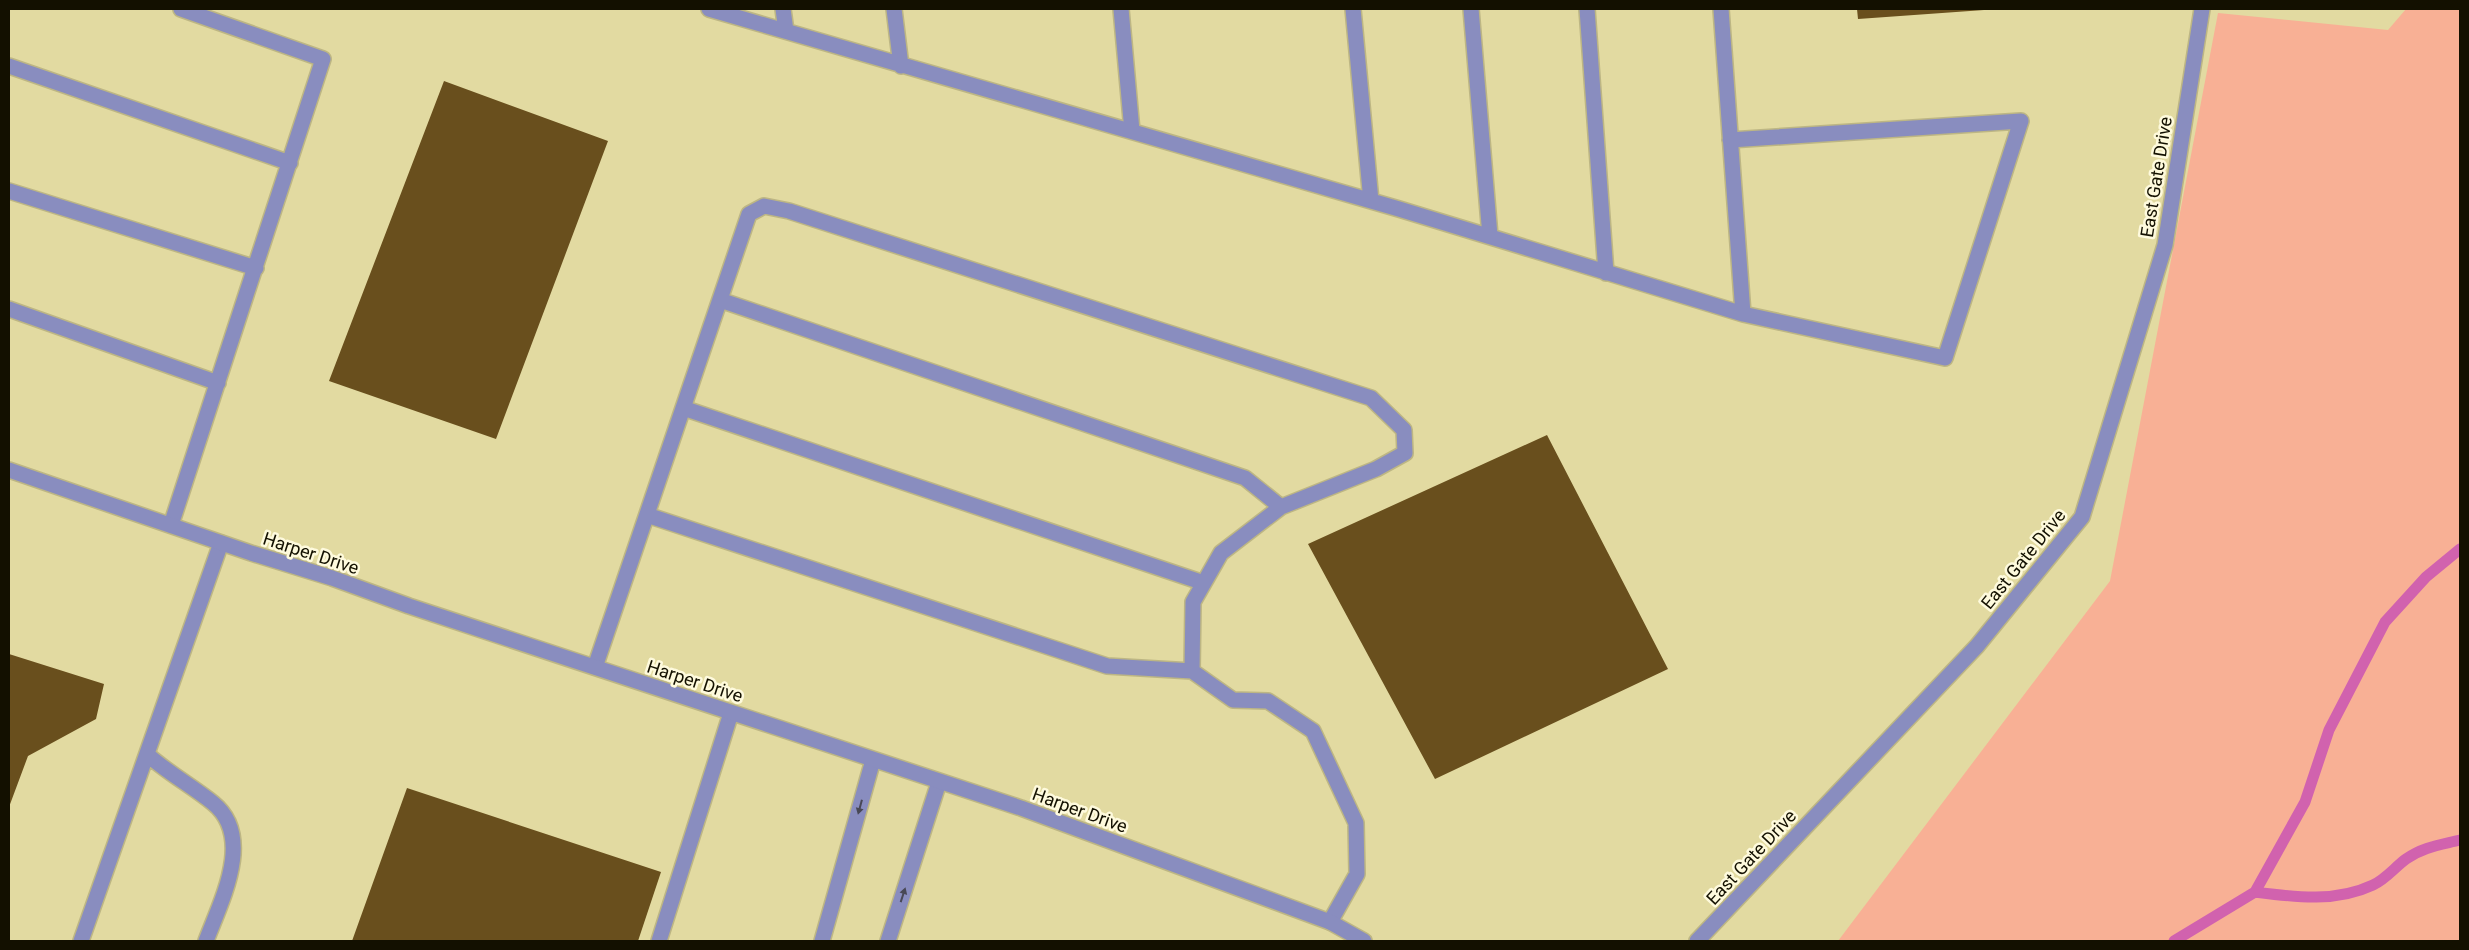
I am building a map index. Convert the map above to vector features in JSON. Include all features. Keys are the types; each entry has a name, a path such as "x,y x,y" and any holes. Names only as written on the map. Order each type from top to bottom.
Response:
{"street":[{"path":"172,525 323,60 181,9"},
{"path":"709,9 1490,236 1742,314 1945,358 2021,121 1730,140"},
{"path":"783,9 786,31"},
{"path":"894,9 901,66"},
{"path":"1121,9 1132,131"},
{"path":"1353,9 1370,201"},
{"path":"1471,9 1490,236"},
{"path":"1587,9 1606,273"},
{"path":"1721,9 1742,314"},
{"name":"East Gate Drive","path":"1697,941 1977,646 2082,517 2165,245 2202,9"},
{"path":"9,66 290,163"},
{"path":"9,191 256,268"},
{"path":"595,667 749,214 764,206 789,210 1371,398 1404,430 1405,453 1376,469 1282,507 1221,553 1193,602 1192,671"},
{"path":"720,300 1246,478 1282,507"},
{"path":"9,309 218,383"},
{"path":"683,408 1204,583"},
{"name":"Harper Drive","path":"9,470 221,543 332,578 409,606 1021,808 1330,922 1364,941"},
{"path":"647,514 1107,666 1192,671 1233,700 1268,701 1313,731 1356,823 1356,874 1330,922"},
{"path":"81,941 221,543"},
{"path":"659,941 731,713"},
{"path":"148,755 168,773 214,804 228,823 234,850 228,880 206,941"},
{"path":"822,941 873,760"},
{"path":"888,941 939,782"}],"shaded area":[{"path":"2406,9 2460,9 2460,941 1838,941 2110,581 2218,13 2388,30"}],"building":[{"path":"1857,9 1984,9 1984,10 1858,19"},
{"path":"444,81 608,141 496,439 329,381"},
{"path":"1547,435 1668,669 1435,779 1308,544"},
{"path":"9,654 104,684 96,719 28,756 9,807"},
{"path":"407,788 661,872 638,941 352,941"}],"waterway":[{"path":"2174,941 2255,892 2305,802 2329,730 2385,622 2426,577 2460,549"},
{"path":"2255,892 2314,897 2359,891 2378,882 2406,859 2419,852 2460,840"}]}
